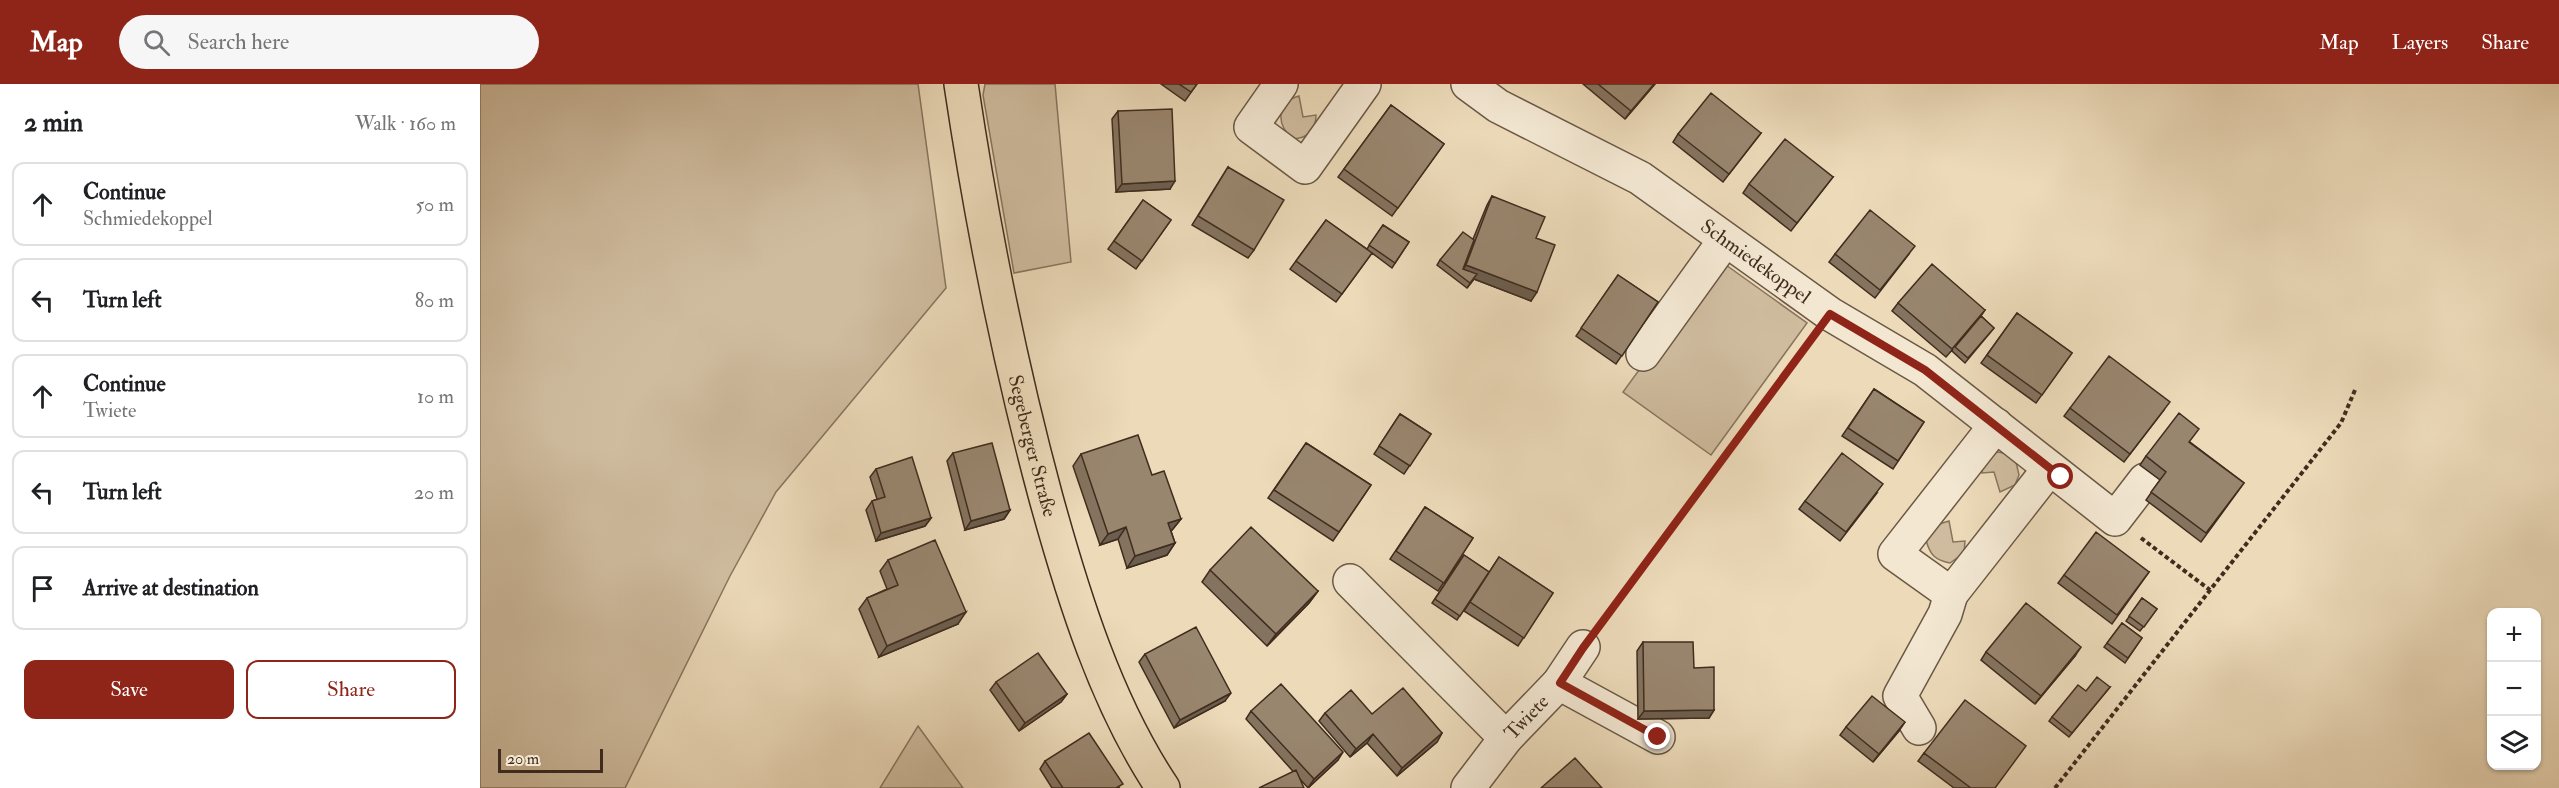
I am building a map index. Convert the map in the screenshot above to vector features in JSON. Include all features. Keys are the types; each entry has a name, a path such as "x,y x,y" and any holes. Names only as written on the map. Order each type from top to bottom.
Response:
{"main road":[{"name":"Segeberger Straße","path":"961,84 976,189 997,296 1021,400 1065,566 1100,665 1145,761 1163,788"}],"street":[{"path":"1281,84 1251,127 1305,167 1364,84"},
{"name":"Schmiedekoppel","path":"1468,84 1498,106 1640,178 1830,314 1925,370 2115,519"},
{"path":"1643,354 1725,240"},
{"path":"1951,594 1895,554 1995,425"},
{"path":"1919,728 1900,696 1945,614 1951,594 2055,473"},
{"path":"2115,519 2145,480"},
{"path":"1350,581 1506,738"},
{"name":"Twiete","path":"1468,788 1506,738 1560,683 1583,648"},
{"path":"1560,683 1658,737"}],"path":[{"path":"1583,648 1830,314"},
{"path":"2055,788 2341,423 2355,390"},
{"path":"2115,519 2210,590"}],"shaded area":[{"path":"480,84 918,84 946,288 776,492 730,576 625,788 480,788"},
{"path":"985,84 1055,84 1071,262 1014,273 983,95"},
{"path":"1299,96 1303,117 1316,115 1316,120 1313,129 1307,135 1293,139 1281,121 1281,114 1286,103"},
{"path":"1719,260 1807,323 1711,455 1623,392"},
{"path":"1998,452 2008,454 2016,462 2019,475 2015,485 2000,492 1994,472 1982,473 1982,462 1988,455"},
{"path":"1949,521 1953,542 1965,541 1964,553 1950,563 1934,556 1926,540 1936,525"},
{"path":"918,726 963,788 880,788"}],"building":[{"path":"1179,84 1197,84 1191,92"},
{"path":"1598,84 1654,84 1631,111"},
{"path":"1711,93 1761,133 1729,174 1678,134"},
{"path":"1391,105 1444,144 1398,208 1344,169"},
{"path":"1172,109 1175,181 1122,184 1118,111"},
{"path":"1785,139 1833,177 1797,223 1749,184"},
{"path":"1228,167 1284,200 1254,250 1198,216"},
{"path":"1492,196 1545,217 1536,238 1555,245 1537,292 1466,265"},
{"path":"1143,200 1171,220 1142,261 1114,241"},
{"path":"1870,210 1915,246 1880,290 1835,254"},
{"path":"1326,220 1372,253 1342,294 1296,261"},
{"path":"1383,225 1409,242 1395,263 1369,245"},
{"path":"1463,232 1474,240 1463,269 1477,274 1470,283 1440,260"},
{"path":"1932,264 1985,310 1952,349 1898,303"},
{"path":"1618,275 1658,302 1622,356 1581,328"},
{"path":"2017,313 2072,353 2042,395 1987,355"},
{"path":"1981,316 1994,328 1968,358 1955,347"},
{"path":"2109,356 2170,402 2130,454 2070,408"},
{"path":"1874,389 1924,422 1898,461 1848,428"},
{"path":"2179,413 2199,429 2189,442 2244,483 2206,533 2151,492 2166,472 2146,456"},
{"path":"1400,414 1431,434 1410,466 1379,446"},
{"path":"1138,435 1152,475 1164,471 1181,519 1168,523 1175,543 1135,556 1126,527 1108,534 1081,454"},
{"path":"992,443 1010,510 971,521 953,453"},
{"path":"1306,443 1371,485 1339,532 1274,490"},
{"path":"1842,453 1883,484 1846,532 1805,501"},
{"path":"912,457 931,518 881,533 872,501 885,497 876,469"},
{"path":"1425,507 1473,538 1444,583 1396,551"},
{"path":"1251,527 1318,591 1276,634 1210,570"},
{"path":"2096,532 2149,572 2117,615 2064,575"},
{"path":"935,540 966,612 887,646 867,598 898,585 888,560"},
{"path":"1464,555 1489,572 1460,616 1435,599"},
{"path":"1499,557 1553,593 1524,638 1470,602"},
{"path":"2142,598 2157,609 2144,627 2129,616"},
{"path":"2026,603 2081,647 2041,696 1986,652"},
{"path":"2122,623 2142,638 2128,658 2107,643"},
{"path":"1196,627 1231,693 1180,720 1145,654"},
{"path":"1643,642 1693,642 1694,668 1714,667 1714,710 1644,711"},
{"path":"1038,653 1067,694 1025,723 996,682"},
{"path":"2097,677 2110,687 2072,733 2052,717 2078,685 2086,691"},
{"path":"1281,684 1343,752 1314,779 1251,711"},
{"path":"1403,688 1442,733 1402,768 1373,734 1356,749 1325,713 1351,690 1372,714"},
{"path":"1872,696 1905,722 1879,754 1846,727"},
{"path":"1965,700 2026,746 1995,788 1971,788 1924,753"},
{"path":"1089,733 1123,784 1116,788 1063,788 1045,761"},
{"path":"1575,758 1602,788 1541,788"},
{"path":"1296,770 1304,788 1259,788"}],"route":[{"path":"1658,737 1560,683 1583,648 1830,314 1925,370 2061,477"}]}
